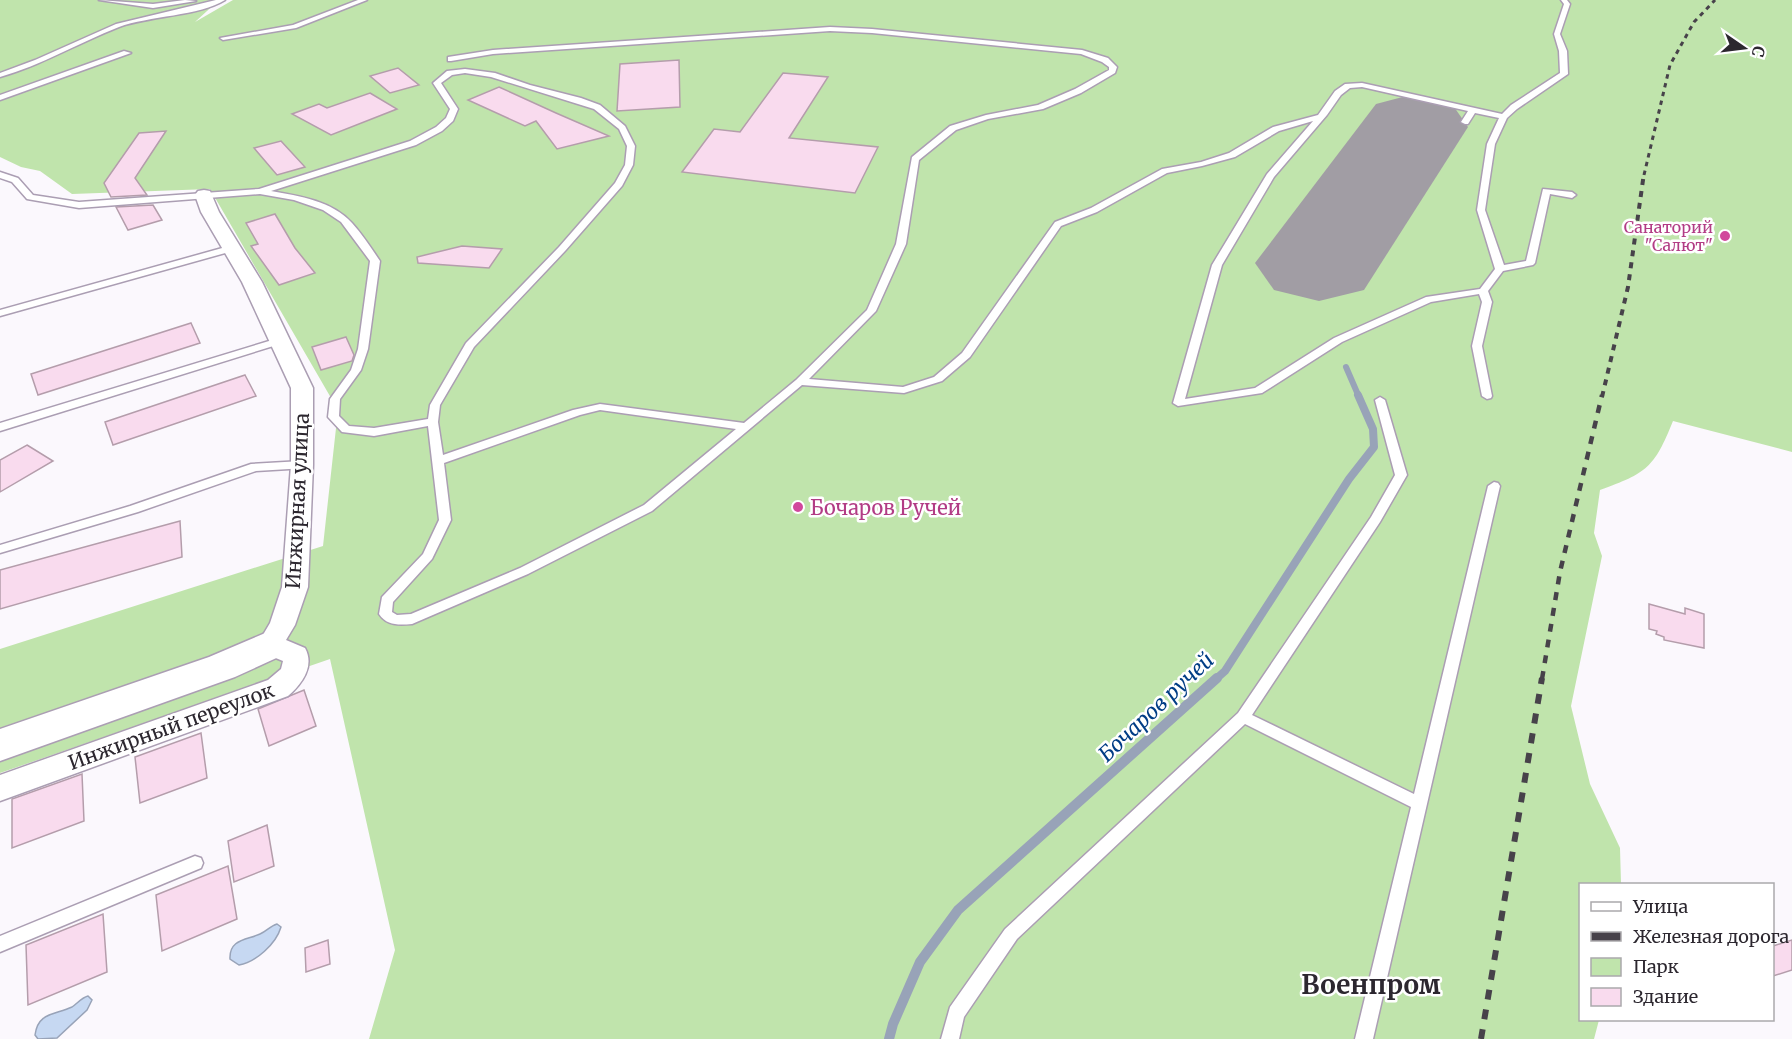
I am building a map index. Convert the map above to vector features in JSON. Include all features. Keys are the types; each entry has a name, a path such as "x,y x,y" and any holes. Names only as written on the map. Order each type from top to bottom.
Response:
{"street":[{"name":"Инжирная улица","path":"204,195 210,212 252,282 302,388 302,465 295,587 282,625 270,645"},
{"path":"0,745 222,667 270,645"},
{"name":"Инжирный переулок","path":"0,788 278,688 291,678 297,667 296,655 270,645"}],"lane":[{"path":"102,0 153,6 203,0"},
{"path":"0,75 38,62 118,25 222,0"},
{"path":"223,38 294,27 364,0"},
{"path":"1500,269 1481,210 1491,144 1504,117 1514,107 1564,74 1563,51 1557,34 1567,4 1564,0"},
{"path":"260,192 413,143 439,129 450,118 454,109 437,83 450,73 465,70 492,75 597,107 622,128 631,146 629,165 619,184 562,249 470,345 435,405 433,422 445,520 428,556 387,600 385,614 395,620 412,619 524,571 648,508 800,382 871,311 901,244 915,159 953,128 986,117 1040,107 1078,92 1112,71 1113,67 1105,60 1082,52 872,31 830,29 494,52 451,59"},
{"path":"0,98 127,53"},
{"path":"1504,117 1362,85 1348,86 1338,93 1321,117 1270,176 1217,265 1178,403 1258,391 1338,340 1368,326 1429,299 1483,291 1500,269 1530,263 1546,191 1572,195"},
{"path":"1465,122 1473,109"},
{"path":"800,382 904,390 938,379 966,355 1058,224 1094,210 1165,171 1232,155 1276,129 1321,117"},
{"path":"0,176 15,180 30,197 61,203 80,205 260,192 300,199 336,213 345,221 375,261 363,349 356,369 335,399 333,417 346,429 374,432 433,422"},
{"path":"0,313 233,248"},
{"path":"1483,291 1487,302 1477,346 1487,396"},
{"path":"0,427 279,341"},
{"path":"950,1039 956,1013 1011,934 1243,717 1376,519 1401,475 1380,400"},
{"path":"438,461 600,406 747,428"},
{"path":"0,549 134,509 255,467 302,465"},
{"path":"1364,1039 1494,486"},
{"path":"1243,717 1419,804"},
{"path":"0,944 195,863"}],"green space":[{"name":"Бочаров Ручей","path":"0,0 219,0 195,22 233,0 1792,0 1792,452 1673,421 1660,449 1647,467 1629,479 1600,490 1594,533 1602,556 1571,706 1590,784 1620,848 1621,883 1579,883 1579,1021 1599,1021 1594,1039 369,1039 395,950 330,659 0,773 0,649 323,546 338,410 210,189 72,194 40,171 21,167 0,157"}],"water":[{"path":"277,924 281,927 275,940 258,956 239,965 230,959 230,952 236,944"},
{"path":"88,996 92,1000 87,1010 57,1038 38,1039 35,1035 37,1028 44,1018 72,1007"}],"building":[{"path":"679,60 680,107 617,111 620,64"},
{"path":"398,68 419,85 390,93 370,76"},
{"path":"783,73 828,77 789,138 878,147 855,193 682,172 714,129 740,132"},
{"path":"499,87 609,136 557,149 536,121 525,126 468,100"},
{"path":"370,93 397,109 331,135 292,114 319,104 327,108"},
{"path":"166,131 135,178 147,195 111,197 104,183 139,133"},
{"path":"281,141 305,167 277,175 254,148"},
{"path":"153,205 162,220 128,230 116,207"},
{"path":"275,214 295,248 315,273 279,285 251,246 258,244 246,223"},
{"path":"462,246 502,249 489,268 418,263 417,257"},
{"path":"191,323 200,343 38,395 31,374"},
{"path":"346,337 354,355 352,361 321,370 312,347"},
{"path":"245,375 256,396 113,445 105,422"},
{"path":"27,445 53,461 0,492 0,460"},
{"path":"180,521 182,557 0,609 0,570"},
{"path":"1649,604 1685,614 1685,608 1704,614 1704,648 1664,640 1664,637 1656,634 1657,631 1649,629"},
{"path":"304,690 316,726 269,746 258,709"},
{"path":"201,733 207,778 140,803 135,757"},
{"path":"82,774 84,821 12,848 12,799"},
{"path":"267,825 274,866 234,882 228,841"},
{"path":"228,866 237,919 162,951 156,895"},
{"path":"103,914 107,972 28,1005 26,945"},
{"path":"328,940 330,964 306,972 305,948"},
{"path":"1792,940 1792,970 1774,976 1774,946"}],"waterway":[{"name":"Бочаров ручей","path":"1346,367 1359,397"},
{"name":"Бочаров ручей","path":"1216,679 1225,671 1349,479 1374,447 1373,429 1358,395"},
{"name":"Бочаров ручей","path":"889,1039 893,1024 920,962 958,910 1217,678"}],"runway":[{"path":"1319,263 1414,127"}],"railway":[{"path":"1644,175 1670,65 1694,22 1715,0"},
{"path":"1602,397 1628,287 1644,173"},
{"path":"1542,679 1560,572 1602,395"},
{"path":"1481,1039 1542,678"}],"place":[{"name":"Санаторий \"Салют\"","path":"1725,236"},
{"name":"Бочаров Ручей","path":"798,507"}],"district":[{"name":"Военпром","path":"1371,984"}]}
